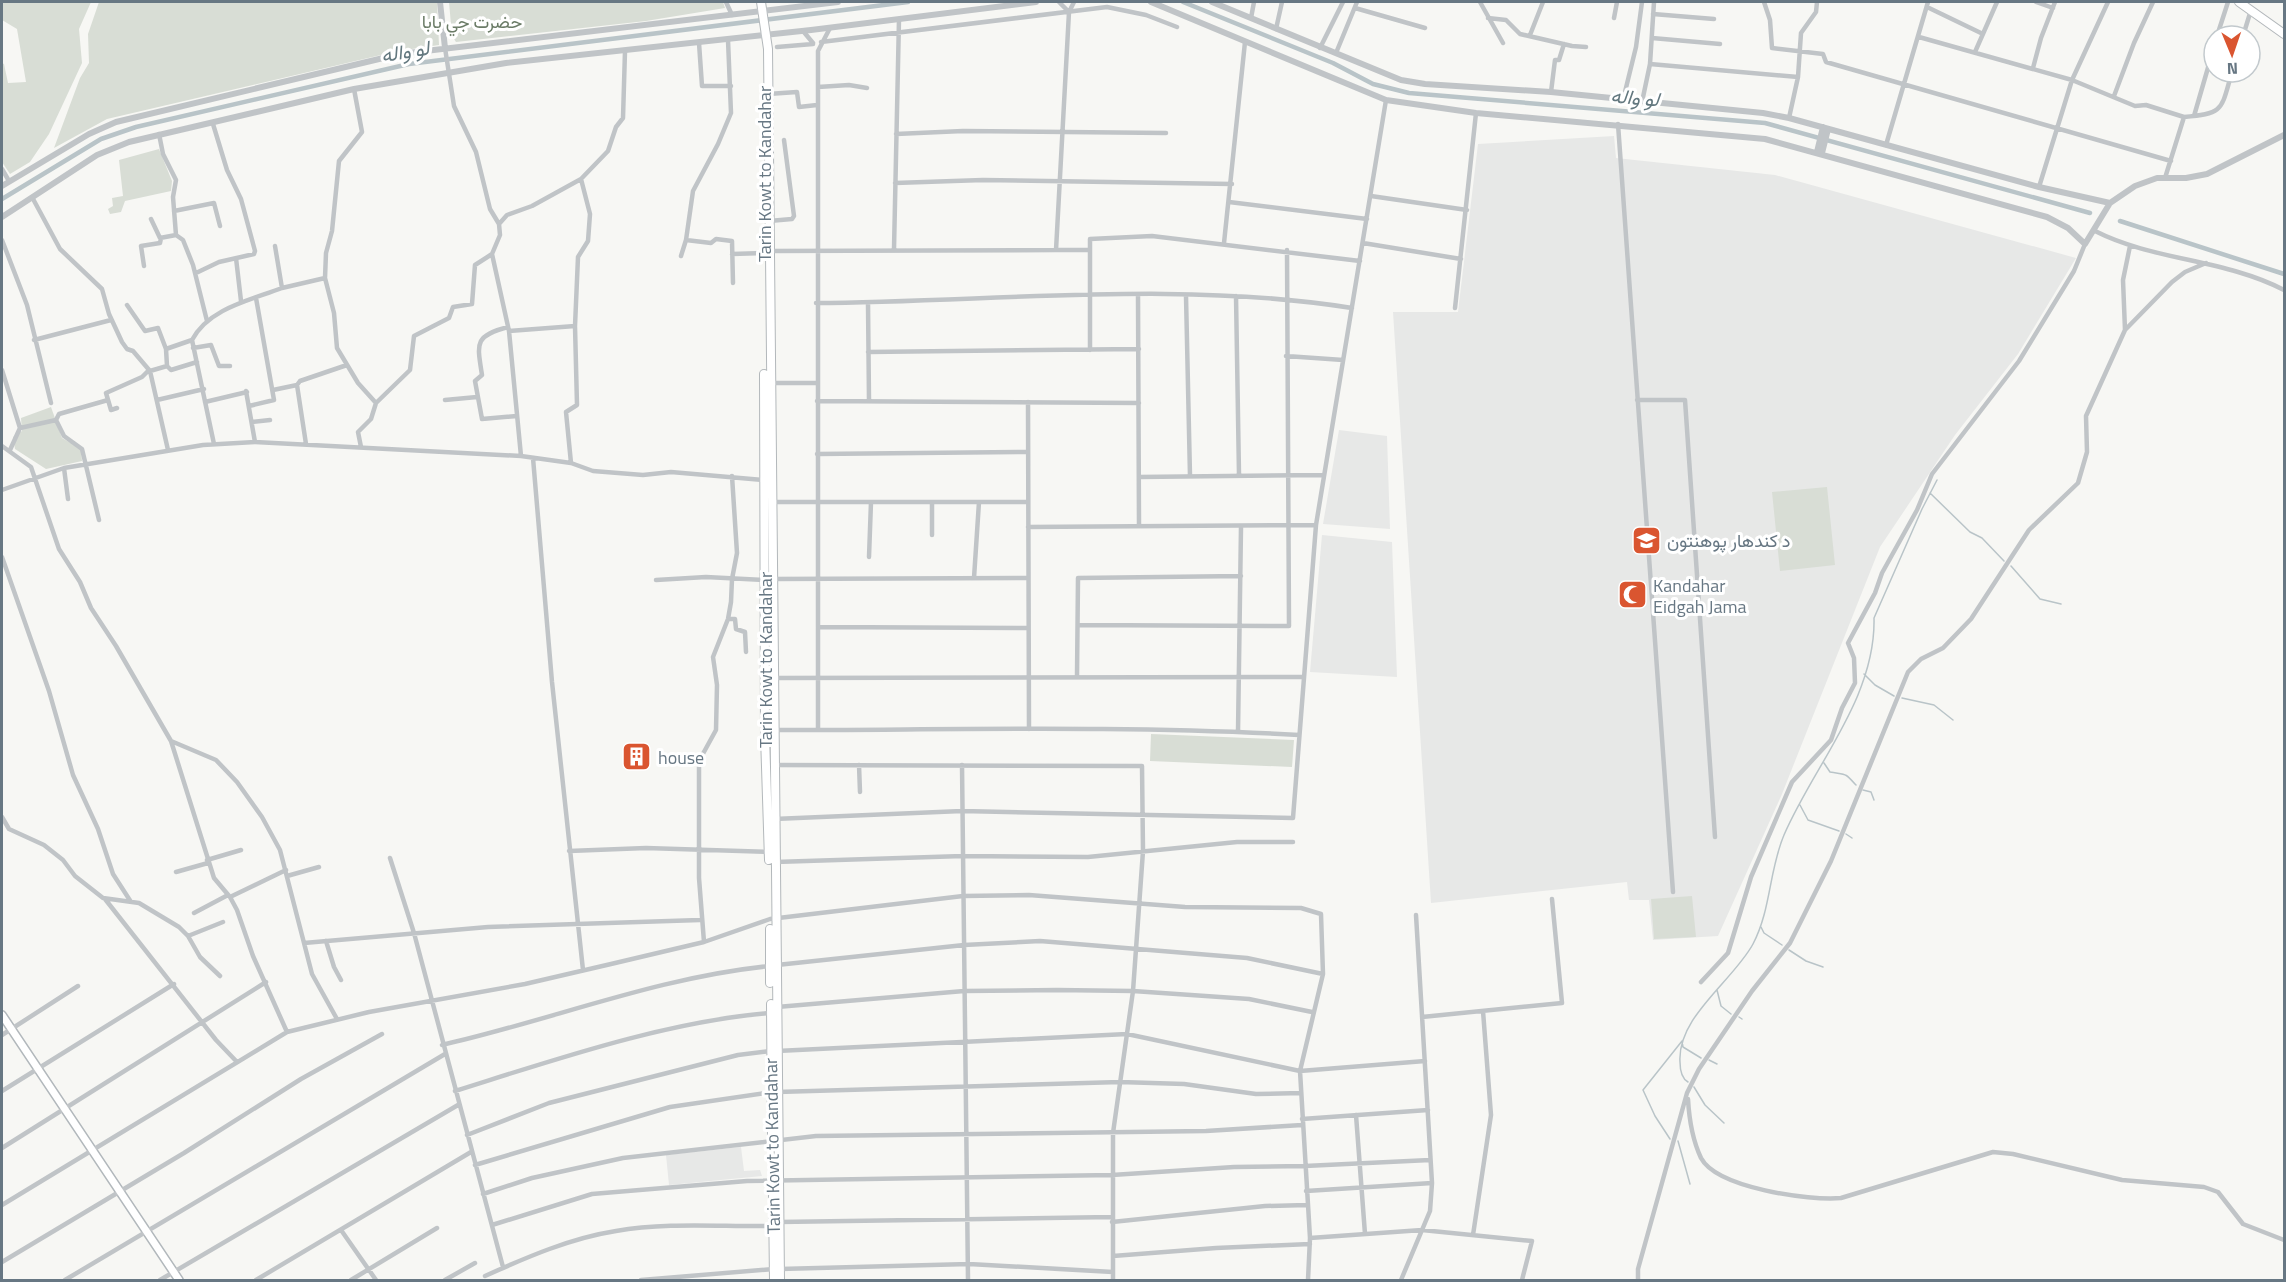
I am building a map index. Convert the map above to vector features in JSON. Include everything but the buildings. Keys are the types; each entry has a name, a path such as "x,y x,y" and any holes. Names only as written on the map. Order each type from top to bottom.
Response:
{"main road":[{"path":"761,2 765,9 767,35"},
{"path":"2239,2 2284,34"},
{"name":"Tarin Kowt to Kandahar","path":"766,252 768,221 767,35"},
{"name":"Tarin Kowt to Kandahar","path":"767,35 764,48 767,383 771,502 768,580 769,852 773,966 777,1269 780,1281"},
{"name":"Tarin Kowt to Kandahar","path":"767,383 764,480 773,678 773,730 770,741 774,819 772,919"},
{"path":"2,1015 179,1281"},
{"name":"Tarin Kowt to Kandahar","path":"774,1281 777,1269"}],"street":[{"path":"361,447 358,432 371,419 376,403 410,370 414,336 449,318 453,307 472,304 476,266 492,254 500,235 499,224 490,209 476,152 454,105 440,2"},
{"path":"726,2 732,15"},
{"path":"2,186 89,134 116,122 400,54 838,2"},
{"path":"2,217 97,155 129,142 354,89 506,63 728,40 1036,2"},
{"path":"1059,2 1069,12"},
{"path":"1056,250 1069,12 1074,2"},
{"path":"1151,2 1386,100 1476,112 1745,136 1819,152 2047,217 2068,228 2085,244"},
{"path":"1212,2 1377,72 1409,81 1551,92 1789,118 2039,187 2110,203"},
{"path":"1251,18 1254,2"},
{"path":"1276,29 1282,2"},
{"path":"1320,48 1343,2"},
{"path":"1336,53 1357,2"},
{"path":"1480,2 1503,43"},
{"path":"1530,35 1543,2"},
{"path":"1614,18 1617,2"},
{"path":"1623,100 1636,47 1642,2"},
{"path":"1642,102 1650,64 1654,2"},
{"path":"1764,2 1770,20 1772,48 1823,54 1826,62 2171,161"},
{"path":"1789,118 1798,77 1801,33 1816,12 1817,2"},
{"path":"1975,52 1997,2"},
{"path":"2036,2 2053,8"},
{"path":"2033,69 2055,2"},
{"path":"2039,187 2072,80 2108,2"},
{"path":"2114,96 2133,43 2153,2"},
{"path":"2221,24 2228,2"},
{"path":"1886,145 1928,4 1983,34"},
{"path":"822,42 1119,7 1177,27"},
{"path":"1355,8 1425,28"},
{"path":"2247,24 2251,10"},
{"path":"1653,14 1714,19"},
{"path":"1488,18 1506,21 1515,32 1586,47"},
{"path":"894,249 899,19"},
{"path":"818,730 816,250 818,51 830,28"},
{"path":"802,31 818,51"},
{"path":"1919,37 2072,80 2134,106 2146,105 2184,117 2217,111 2222,106 2228,84"},
{"path":"1652,38 1720,44"},
{"path":"681,256 686,240 693,191 718,144 731,112 728,40"},
{"path":"1224,243 1232,184 1245,42"},
{"path":"699,43 702,86 730,86"},
{"path":"777,47 813,44"},
{"path":"1551,92 1555,60 1559,60 1564,44"},
{"path":"499,224 507,215 532,206 581,179 608,151 616,127 623,118 625,51"},
{"path":"1650,64 1798,77"},
{"path":"2194,116 2203,84"},
{"path":"818,87 849,85 867,88"},
{"path":"354,89 362,132 339,161 332,231 326,253 325,278 334,313 337,348 376,403"},
{"path":"768,94 797,92 799,107 818,105"},
{"path":"774,819 962,811 1293,818 1316,525 1386,100"},
{"path":"1455,308 1476,112"},
{"path":"2165,178 2184,117"},
{"path":"195,273 236,258 255,254 254,245 213,124"},
{"path":"1618,124 1673,892"},
{"path":"1819,152 1826,128"},
{"path":"896,134 1061,131 1166,133"},
{"path":"159,135 163,154 176,180 174,211 176,235"},
{"path":"1701,982 1728,953 1751,877 1792,782 1831,740 1842,708 1855,682 1854,658 1848,643 1875,593 1882,573 1917,510 1932,474 2019,361 2074,271 2085,244 2110,203 2135,186 2165,178 2206,174 2246,157 2284,135"},
{"path":"768,221 792,219 794,216 784,140"},
{"path":"2,169 9,181"},
{"path":"571,463 566,412 576,408 577,405 575,326 578,257 588,241 590,214 581,179"},
{"path":"895,183 983,180 1232,184"},
{"path":"1371,196 1467,210"},
{"path":"32,197 60,249 102,289 111,320 122,342 127,349 133,351 149,371 168,450"},
{"path":"174,211 214,202 220,226"},
{"path":"1229,202 1367,219"},
{"path":"144,266 141,246 160,243 161,238 151,219"},
{"path":"2095,231 2130,246 2244,272 2284,290"},
{"path":"161,238 176,235 183,240 195,273 207,321"},
{"path":"1090,350 1090,239 1152,236 1287,250 1360,261"},
{"path":"686,240 711,243 716,239 732,241 733,283"},
{"path":"2,240 16,273 51,403"},
{"path":"1363,243 1461,259"},
{"path":"275,246 282,288"},
{"path":"2126,330 2123,280 2130,246"},
{"path":"732,254 894,249 1090,250"},
{"path":"1078,625 1289,626 1287,250"},
{"path":"492,254 508,329 521,456"},
{"path":"236,258 241,301"},
{"path":"1638,1281 1638,1269 1687,1093 1699,1068 1745,1000 1790,943 1831,861 1908,672 1922,659 1943,648 1964,626 2029,530 2078,483 2087,452 2086,416 2126,330 2172,282 2185,272 2206,263"},
{"path":"166,349 192,340 207,321 241,301 325,278"},
{"path":"1138,296 1139,526"},
{"path":"1186,296 1190,476"},
{"path":"816,303 1236,296 1287,297 1352,308"},
{"path":"1236,296 1239,475"},
{"path":"249,406 273,401 256,298"},
{"path":"868,303 869,402"},
{"path":"127,305 145,331 158,328 166,349 167,366 171,370 196,362"},
{"path":"34,340 111,320"},
{"path":"516,416 483,421 475,381 482,375 478,349 481,338 486,333 508,329 575,326"},
{"path":"192,340 214,444"},
{"path":"194,348 211,345 219,366 230,366"},
{"path":"868,352 1139,349"},
{"path":"1286,356 1343,360"},
{"path":"273,390 297,385 300,381 347,365"},
{"path":"117,408 111,410 106,393 142,377 149,371 167,366"},
{"path":"2,370 20,428 10,450"},
{"path":"767,383 817,383"},
{"path":"297,385 306,444"},
{"path":"157,400 204,389"},
{"path":"205,402 247,392 255,442"},
{"path":"445,399 477,397"},
{"path":"99,520 82,449 64,436 56,420 58,414 108,400"},
{"path":"1637,400 1685,400 1715,837"},
{"path":"817,401 1139,403"},
{"path":"1028,402 1029,729"},
{"path":"20,428 56,420"},
{"path":"252,422 270,420"},
{"path":"2,490 35,477 84,464 214,444 255,442 521,456 571,463 593,471 644,475 671,472 764,480"},
{"path":"2,446 31,467 59,549 80,582 91,608 116,646 171,741 196,813 214,878 229,896 287,1032"},
{"path":"817,454 1027,452"},
{"path":"533,458 569,851 583,970"},
{"path":"64,468 68,499"},
{"path":"1139,477 1324,475"},
{"path":"704,942 700,920 699,760 716,730 717,685 713,657 728,619 737,553 732,476"},
{"path":"974,578 979,501"},
{"path":"771,502 1028,502"},
{"path":"869,557 871,502"},
{"path":"932,502 932,535"},
{"path":"1028,527 1316,525"},
{"path":"1238,732 1241,526"},
{"path":"2,557 49,691 73,775 98,829 113,874 130,902"},
{"path":"1077,676 1078,578 1241,576"},
{"path":"656,580 1028,578"},
{"path":"728,619 735,619 736,629 745,632 746,652"},
{"path":"818,627 1028,628"},
{"path":"773,678 1240,675 1303,677"},
{"path":"773,730 1029,729 1299,735"},
{"path":"171,741 216,760 237,782 262,818 280,850 312,974 337,1018"},
{"path":"773,765 1142,766 1143,851 1133,991 1113,1133 1113,1281"},
{"path":"859,765 860,792"},
{"path":"962,765 968,1281"},
{"path":"2,817 9,829 44,845 63,860 75,876 103,897 202,1022 237,1062"},
{"path":"774,862 963,856 1088,857 1237,842 1293,842"},
{"path":"569,851 699,849 769,852"},
{"path":"176,872 241,850"},
{"path":"390,858 414,933 503,1267"},
{"path":"194,913 286,873 319,867"},
{"path":"2,1205 287,1032 337,1018 583,970 704,942 772,919 963,896 1029,895 1138,904 1301,908 1321,914 1323,974 1312,1012 1300,1071 1310,1241 1308,1281"},
{"path":"103,897 139,903 179,927 188,936 200,957 220,976"},
{"path":"1422,1017 1562,1003 1552,899"},
{"path":"1409,1281 1401,1279 1430,1211 1432,1183 1416,915"},
{"path":"304,944 488,927 700,920"},
{"path":"188,936 223,922"},
{"path":"326,941 334,967 341,980"},
{"path":"442,1045 506,1031 614,998 724,971 964,945 1040,941 1247,958 1323,974"},
{"path":"2,1148 266,982"},
{"path":"2,1091 174,984"},
{"path":"2,1035 78,986"},
{"path":"455,1091 537,1065 687,1026 773,1010 964,991 1133,991 1249,999 1312,1012"},
{"path":"1473,1235 1491,1115 1483,1011"},
{"path":"2,1262 301,1079 382,1034"},
{"path":"467,1135 549,1103 738,1055 774,1051 1127,1034 1300,1071 1425,1061"},
{"path":"65,1281 445,1054"},
{"path":"475,1165 670,1107 774,1092 1120,1082 1184,1084 1256,1094 1301,1093"},
{"path":"1687,1093 1689,1115 1702,1159 1721,1175 1741,1184 1820,1200 1840,1198 1993,1152 2013,1154 2122,1180 2204,1187 2218,1192 2243,1224 2257,1227 2284,1240"},
{"path":"160,1281 458,1105"},
{"path":"483,1194 532,1178 623,1158 816,1136 967,1132 1113,1133 1243,1130 1356,1115 1428,1110"},
{"path":"1356,1115 1365,1234"},
{"path":"256,1281 471,1152"},
{"path":"492,1225 592,1194 776,1180 1112,1175 1234,1167 1430,1160"},
{"path":"1306,1191 1432,1183"},
{"path":"485,1276 574,1240 641,1228 967,1220 1112,1220 1265,1206 1307,1205"},
{"path":"351,1281 437,1228"},
{"path":"341,1230 376,1281"},
{"path":"1113,1256 1422,1230 1532,1241 1522,1281"},
{"path":"445,1281 475,1263"},
{"path":"641,1281 777,1269 969,1264 1113,1272"}],"shaded area":[{"name":"د کندهار پوهنتون","path":"1614,136 1616,158 1775,175 2076,258 2018,354 1955,435 1880,547 1782,794 1718,936 1653,940 1649,900 1629,900 1627,882 1431,903 1393,312 1458,312 1478,144"},
{"path":"1339,430 1387,436 1390,529 1323,524"},
{"path":"1322,535 1392,542 1397,677 1310,672"},
{"path":"741,1147 744,1171 760,1170 762,1176 669,1185 666,1155"}],"green space":[{"path":"2,2 91,2 79,29 82,63 49,134 30,162 10,174 2,162 2,63 8,83 26,82 17,29 2,20"},
{"path":"99,2 437,2 439,45 398,51 107,119 54,148 80,78 89,63 88,34"},
{"name":"حضرت جي بابا","path":"449,2 723,2 725,8 646,21 456,42 452,36"},
{"path":"159,149 172,181 171,191 125,201 121,212 110,214 108,209 113,206 112,198 123,196 119,160"},
{"path":"51,407 62,438 81,449 82,461 46,469 15,449 13,437 22,431 21,418"},
{"path":"1827,487 1835,565 1780,571 1772,492"},
{"path":"1151,734 1294,740 1292,767 1150,761"},
{"path":"1692,896 1696,937 1654,939 1651,899"}],"waterway":[{"name":"لو واله","path":"2,199 101,139 136,127 409,64 908,2"},
{"name":"لو واله","path":"1183,2 1333,63 1373,84 1409,93 1765,123 2090,213"},
{"path":"2120,221 2284,274"},
{"path":"1688,1082 1681,1074 1680,1062 1681,1046 1687,1030 1708,1000 1744,958 1759,931 1775,862 1784,835 1854,703 1865,676 1872,647 1874,618 1937,480"},
{"path":"1930,493 1970,532 1982,538 2004,561"},
{"path":"2011,566 2040,599 2061,604"},
{"path":"1864,674 1875,685 1894,696"},
{"path":"1902,698 1934,705 1953,720"},
{"path":"1824,763 1830,772 1845,775 1856,785"},
{"path":"1863,790 1871,792 1874,800"},
{"path":"1800,805 1808,820 1839,831"},
{"path":"1846,834 1852,838"},
{"path":"1761,927 1764,933 1782,945"},
{"path":"1789,950 1806,961 1823,967"},
{"path":"1717,990 1721,1006 1731,1014"},
{"path":"1682,1041 1683,1047 1701,1058"},
{"path":"1670,1139 1655,1116 1643,1090 1682,1041"},
{"path":"1709,1060 1717,1064"},
{"path":"1694,1087 1705,1105 1724,1123"},
{"path":"1678,1141 1690,1184"}],"place":[{"name":"د کندهار پوهنتون","path":"1646,540"},
{"name":"Kandahar Eidgah Jama","path":"1632,595"},
{"name":"house","path":"637,757"}]}
